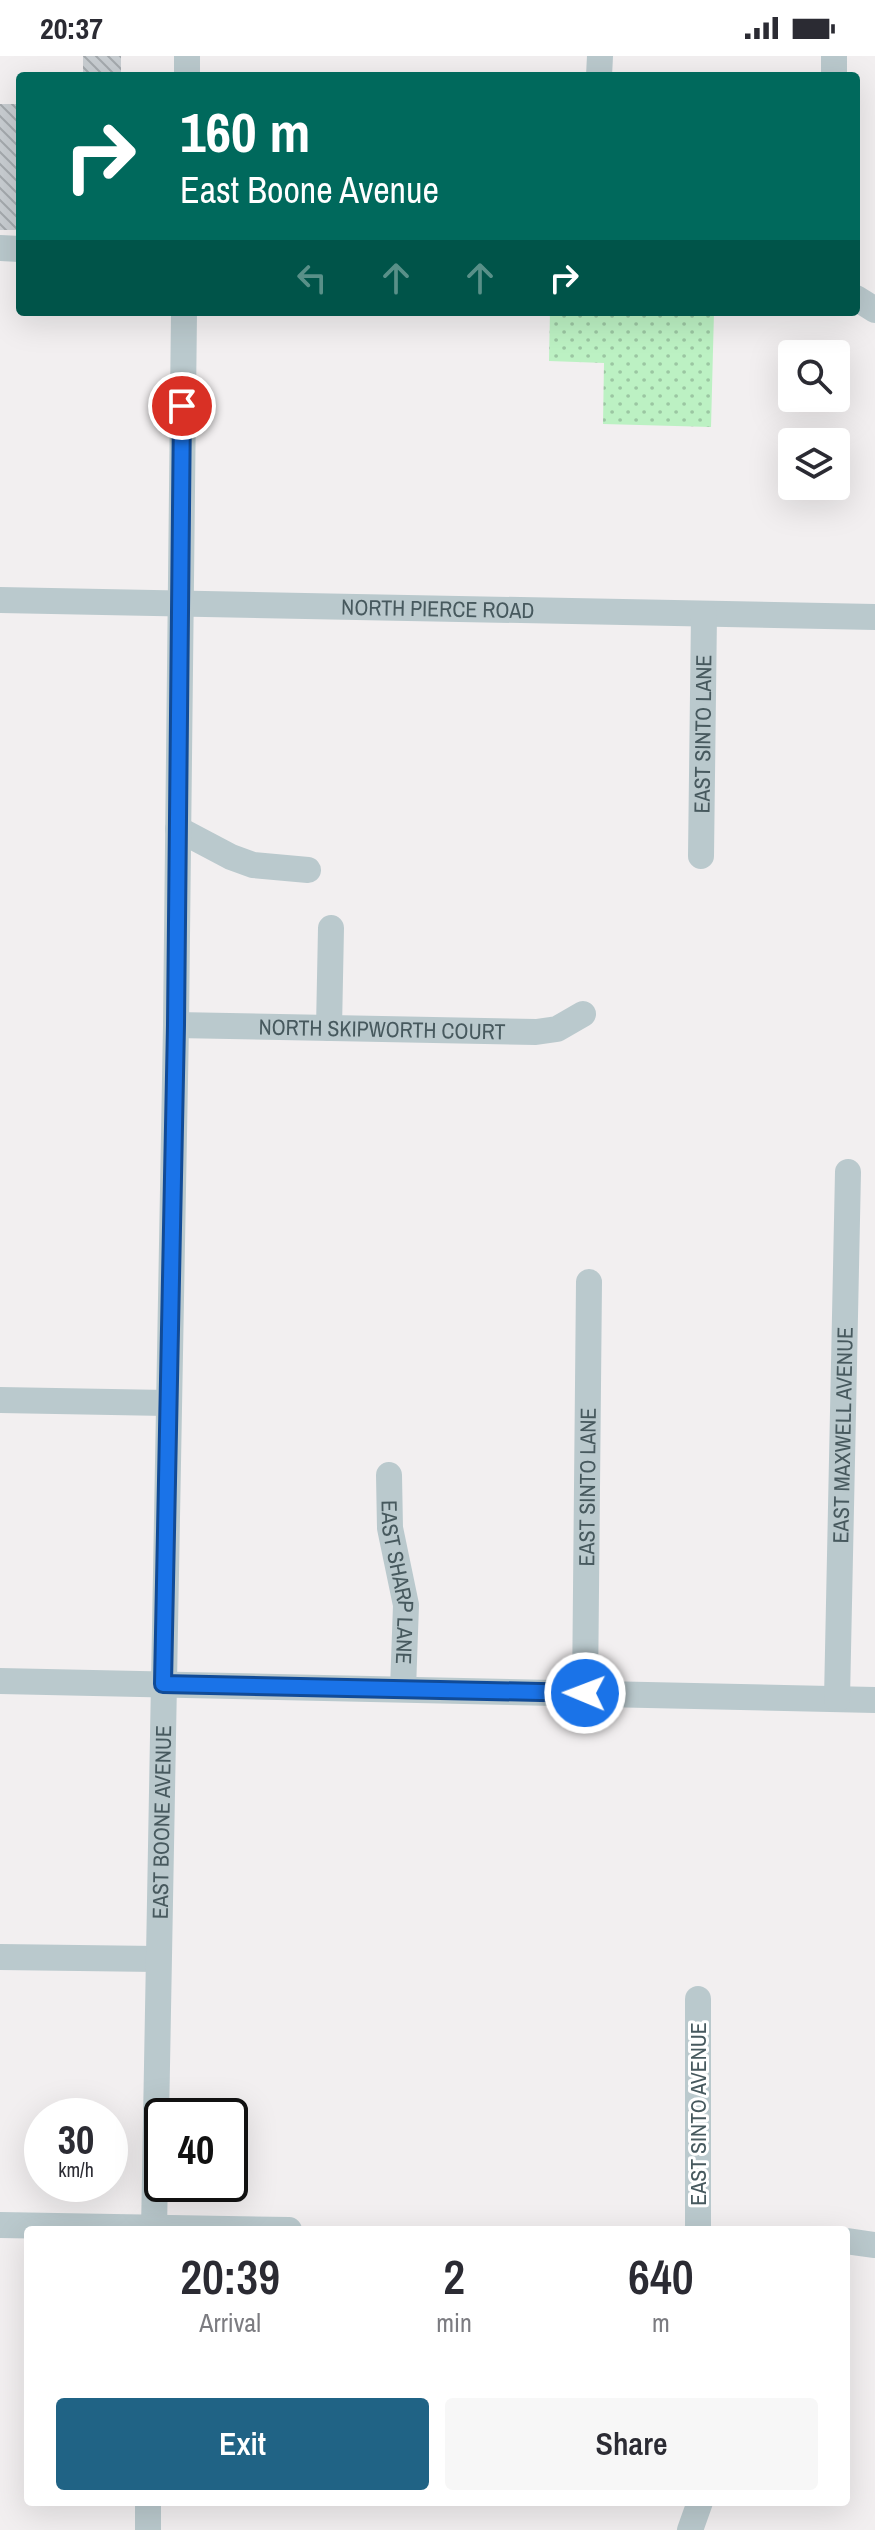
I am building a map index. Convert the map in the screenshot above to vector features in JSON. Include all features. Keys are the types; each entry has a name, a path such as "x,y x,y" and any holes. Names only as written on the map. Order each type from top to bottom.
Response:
{"street":[{"name":"EAST BOONE AVENUE","path":"154,2226 176,1025 184,316"},
{"name":"NORTH PIERCE ROAD","path":"0,600 875,617"},
{"name":"EAST SINTO LANE","path":"701,856 704,614"},
{"path":"178,829 253,865 308,870"},
{"path":"329,1028 331,928"},
{"name":"NORTH SKIPWORTH COURT","path":"176,1025 536,1032 557,1029 583,1014"},
{"name":"EAST MAXWELL AVENUE","path":"837,1699 848,1172"},
{"name":"EAST SINTO LANE","path":"585,1693 589,1282"},
{"path":"0,1400 167,1403"},
{"name":"EAST SHARP LANE","path":"389,1475 390,1528 406,1605 403,1689"},
{"path":"0,1681 875,1700"},
{"path":"0,1957 157,1959"},
{"name":"EAST SINTO AVENUE","path":"698,1999 698,2226"},
{"path":"0,2225 38,2226"},
{"path":"850,2242 875,2245"},
{"path":"148,2506 148,2530"},
{"path":"690,2530 699,2506"}],"green space":[{"path":"550,316 714,316 711,427 603,424 604,363 549,361"}],"building":[{"path":"83,56 121,56 121,72 83,72"},
{"path":"0,104 16,104 16,230 0,230"}],"route":[{"path":"182,406 176,1025 163,1684 585,1693"}]}
